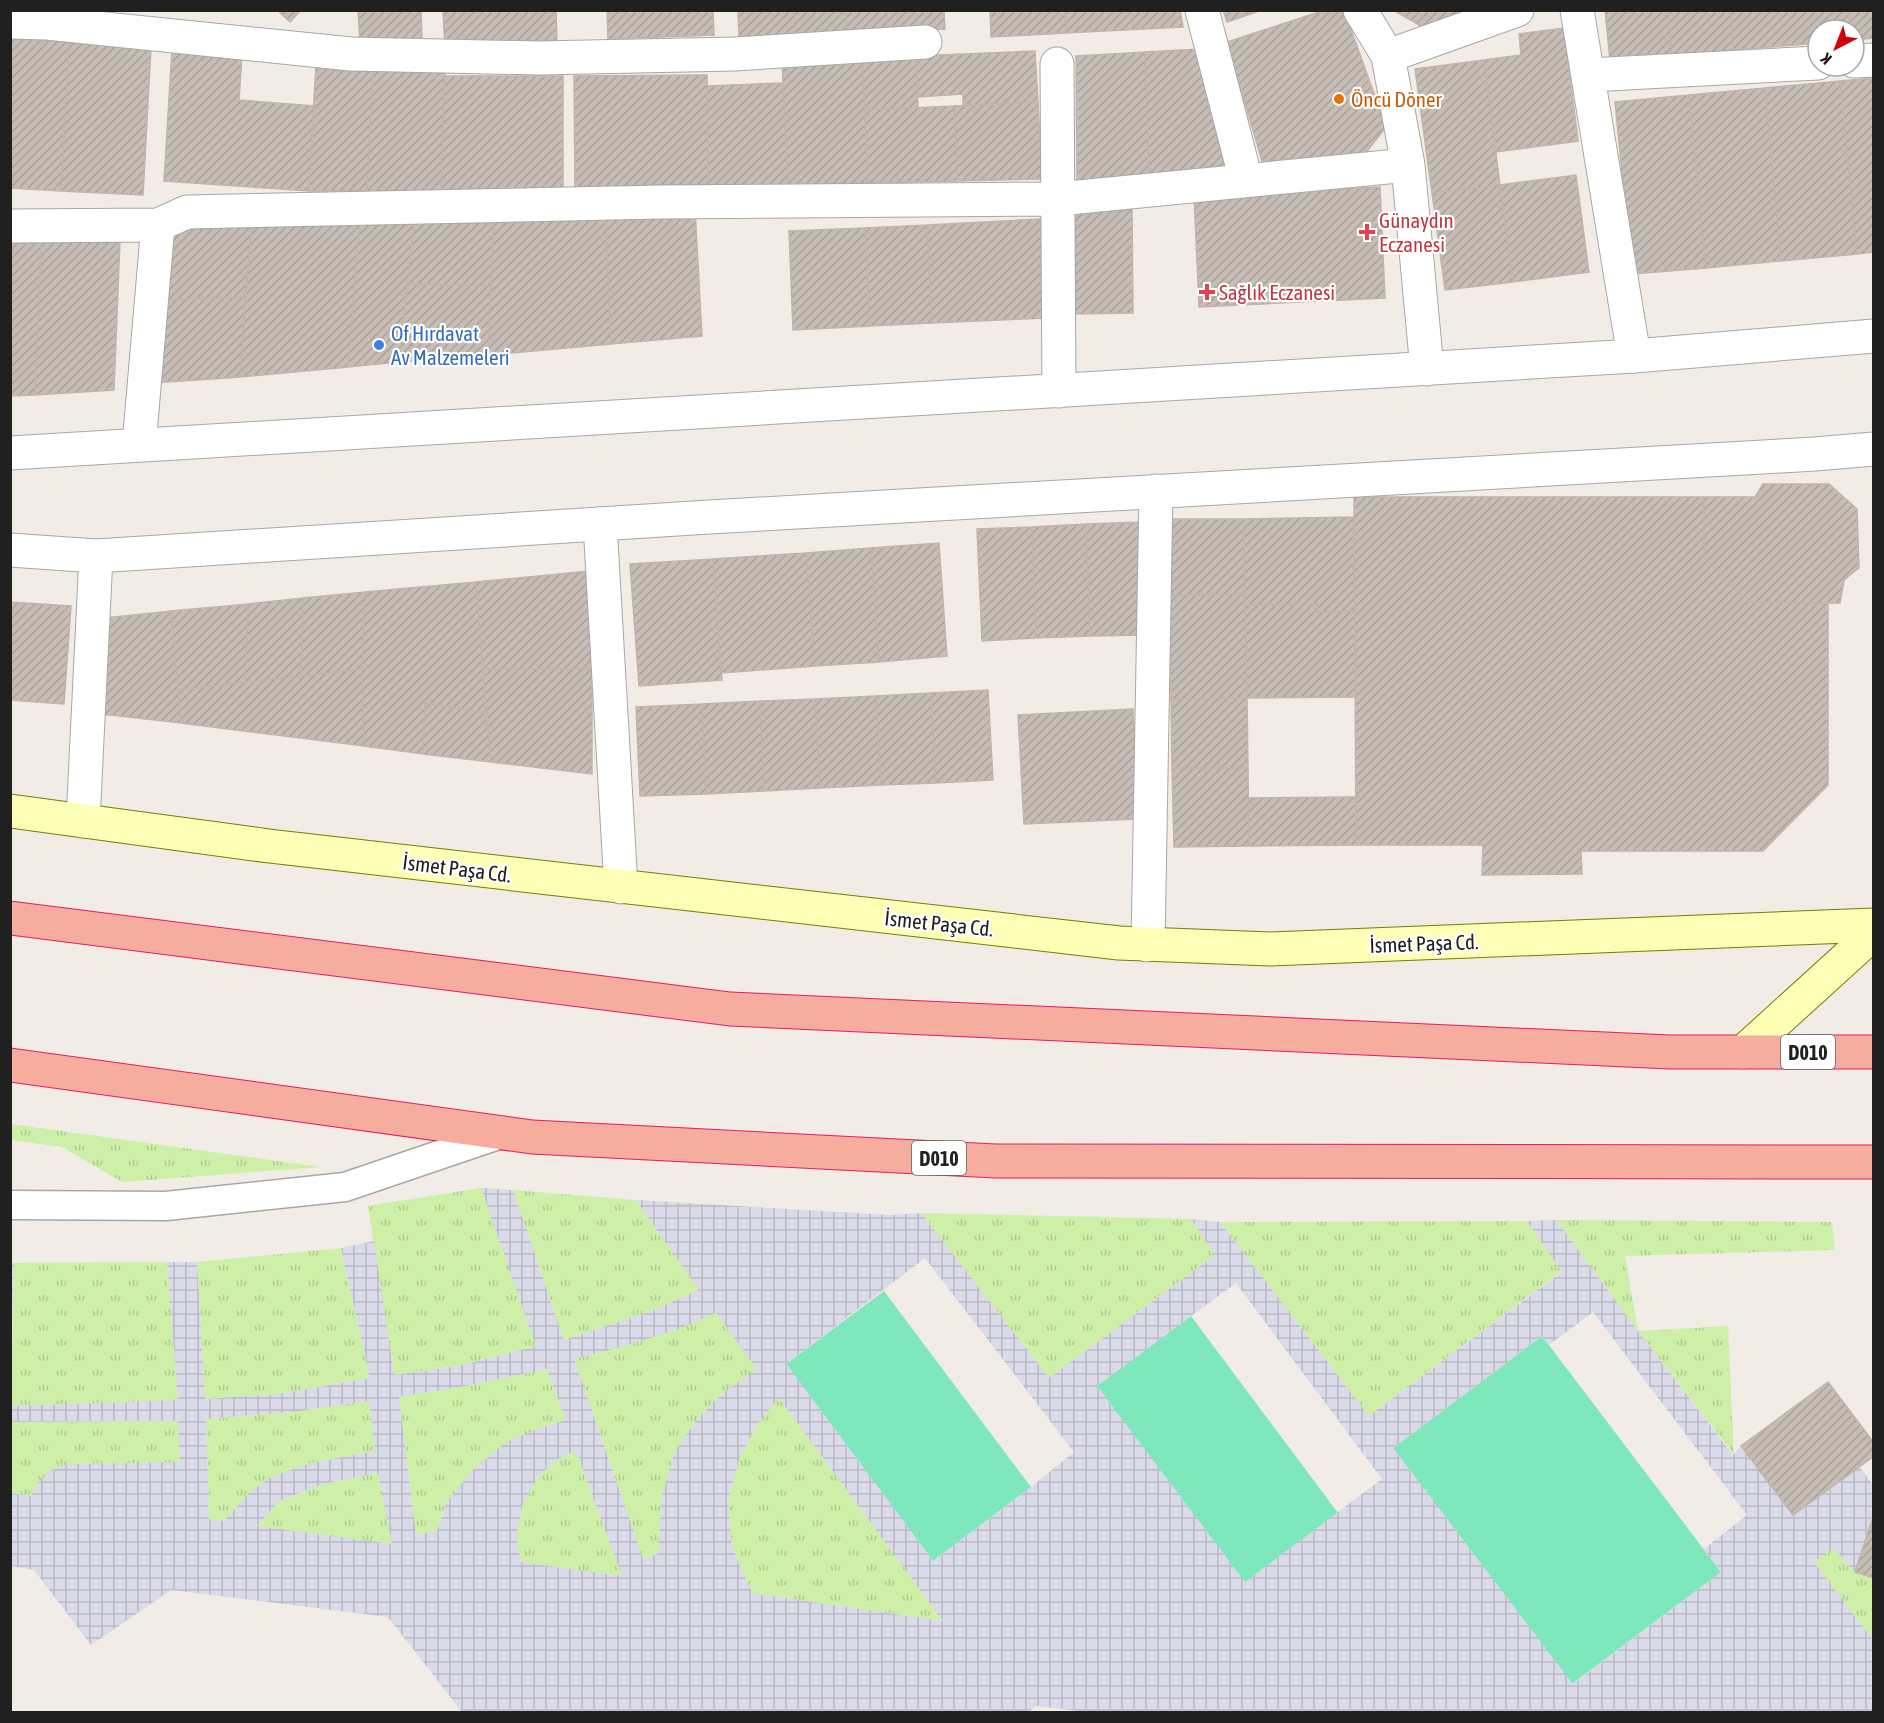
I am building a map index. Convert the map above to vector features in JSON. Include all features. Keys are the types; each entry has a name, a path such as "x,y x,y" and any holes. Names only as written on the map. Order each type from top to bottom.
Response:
{"highway":[{"name":"D010","path":"10,918 730,1009 1658,1051 1874,1052"},
{"name":"D010","path":"10,1065 532,1137 995,1161 1874,1162"}],"main road":[{"name":"İsmet Paşa Cd.","path":"10,812 269,846 1119,944 1270,950 1874,925"},
{"path":"1743,1052 1874,933"}],"street":[{"path":"1202,10 1246,180"},
{"path":"1360,10 1388,56 1408,165 1427,369"},
{"path":"1388,56 1517,10"},
{"path":"1577,10 1634,356"},
{"path":"10,22 46,23 351,54 515,58 735,54 925,42"},
{"path":"1057,64 1059,391"},
{"path":"1588,75 1806,64"},
{"path":"10,226 158,225 186,212 660,202 1058,199 1408,165"},
{"path":"139,445 158,225"},
{"path":"10,453 1427,369 1634,356 1874,336"},
{"path":"10,550 96,556 1874,449"},
{"path":"1148,945 1156,491"},
{"path":"600,524 621,887"},
{"path":"83,821 96,556"}],"lane":[{"path":"10,1205 166,1206 345,1187 504,1133"}],"green space":[{"path":"11,1124 321,1167 122,1182 62,1147 11,1140"},
{"path":"481,1188 537,1346 458,1366 394,1375 368,1206"},
{"path":"513,1190 636,1200 700,1290 654,1310 564,1340"},
{"path":"921,1213 1191,1219 1216,1254 1049,1378"},
{"path":"1556,1220 1832,1222 1835,1250 1625,1256 1638,1331"},
{"path":"1527,1221 1562,1271 1369,1416 1220,1222"},
{"path":"341,1248 370,1378 279,1394 205,1399 197,1262"},
{"path":"167,1262 178,1400 11,1406 14,1263"},
{"path":"884,1291 1031,1487 933,1561 786,1364"},
{"path":"716,1313 758,1369 723,1393 699,1417 662,1495 658,1554 643,1558 574,1359 664,1333"},
{"path":"1191,1316 1338,1513 1244,1583 1097,1386"},
{"path":"1728,1326 1734,1455 1638,1331"},
{"path":"1542,1336 1721,1572 1572,1684 1393,1448"},
{"path":"547,1369 566,1420 543,1427 446,1502 437,1531 416,1534 399,1397"},
{"path":"779,1398 943,1621 752,1593 732,1547 728,1499 740,1457 758,1423"},
{"path":"369,1401 375,1451 311,1463 250,1492 224,1521 209,1519 206,1419 292,1412"},
{"path":"178,1421 180,1463 68,1464 37,1484 31,1496 11,1493 11,1422"},
{"path":"576,1451 622,1576 521,1562 516,1536 523,1504 538,1477 558,1459"},
{"path":"378,1473 393,1545 256,1527 279,1501 323,1484"},
{"path":"1834,1548 1855,1572 1873,1578 1873,1640 1814,1562"}],"shaded area":[{"path":"481,1188 513,1190 564,1340 654,1310 699,1290 636,1200 891,1215 921,1213 1049,1378 1215,1255 1191,1219 1220,1222 1369,1416 1562,1272 1527,1221 1556,1220 1733,1455 1741,1446 1859,1466 1873,1485 1873,1514 1855,1572 1834,1548 1814,1562 1873,1640 1873,1712 1086,1712 1037,1706 1028,1712 462,1712 388,1617 171,1590 91,1645 34,1570 11,1566 11,1493 31,1496 37,1484 49,1471 68,1464 180,1462 178,1421 11,1422 11,1406 178,1400 167,1262 197,1262 205,1399 279,1394 370,1378 341,1248 374,1241 394,1375 458,1366 536,1346","holes":["925,1258 1074,1452 933,1561 786,1364","1236,1283 1382,1479 1245,1582 1097,1386","1593,1312 1747,1515 1704,1549 1721,1572 1573,1684 1393,1448 1542,1336 1549,1345","716,1313 757,1369 723,1393 699,1417 675,1451 662,1495 658,1554 643,1558 574,1359 679,1329","547,1369 566,1420 506,1442 472,1471 446,1503 437,1531 416,1534 399,1397","779,1398 943,1621 752,1593 732,1547 728,1499 740,1457 758,1423","369,1401 375,1451 311,1463 273,1476 250,1492 224,1521 209,1519 206,1419 292,1412","576,1451 622,1576 521,1562 516,1536 523,1504 538,1477 558,1459","378,1473 392,1544 257,1526 279,1501 323,1484"]},
{"path":"14,1263 11,1357 10,1264"}],"building":[{"path":"277,10 301,10 290,22"},
{"path":"358,10 421,10 422,39 360,43"},
{"path":"421,10 556,10 557,42 445,48 443,11"},
{"path":"607,10 713,10 714,35 608,39"},
{"path":"738,10 794,10 795,35 739,38"},
{"path":"794,10 846,10 847,33 795,35"},
{"path":"846,10 887,10 888,31 847,33"},
{"path":"887,10 944,10 945,29 888,31"},
{"path":"990,10 1065,10 1066,33 991,37"},
{"path":"1065,10 1180,10 1183,27 1066,33"},
{"path":"1223,10 1262,10 1227,22"},
{"path":"1325,10 1344,10 1386,127 1364,155 1262,161 1227,42"},
{"path":"1393,10 1486,10 1426,29"},
{"path":"1605,10 1668,10 1672,55 1610,60"},
{"path":"1668,10 1730,10 1734,50 1672,55"},
{"path":"1730,10 1849,10 1850,18 1806,18 1806,44 1734,50"},
{"path":"1849,10 1874,10 1874,38 1866,39 1866,18 1850,18"},
{"path":"1564,28 1578,141 1496,152 1484,60 1521,55 1519,34"},
{"path":"10,39 69,42 61,191 10,188"},
{"path":"69,42 151,47 143,195 61,191"},
{"path":"172,49 242,54 239,100 314,106 309,191 164,181"},
{"path":"1201,49 1225,168 1149,174 1145,52"},
{"path":"1035,51 1038,102 963,105 963,94 918,97 916,56"},
{"path":"1145,52 1149,174 1077,181 1076,56"},
{"path":"916,56 918,108 865,110 862,59"},
{"path":"862,59 868,183 788,185 782,62"},
{"path":"1484,60 1500,185 1432,193 1415,69"},
{"path":"316,64 373,67 367,191 309,191"},
{"path":"373,67 445,69 441,191 367,191"},
{"path":"707,75 708,188 575,189 574,76"},
{"path":"444,76 563,76 563,191 441,191"},
{"path":"1874,78 1874,252 1857,254 1840,81"},
{"path":"1840,81 1857,254 1781,261 1765,88"},
{"path":"783,83 788,185 708,188 707,86"},
{"path":"1765,88 1781,261 1706,268 1689,95"},
{"path":"1689,95 1706,268 1632,274 1615,102"},
{"path":"1038,102 1042,179 958,181 954,106"},
{"path":"954,106 958,181 868,183 865,110"},
{"path":"1576,175 1589,272 1513,282 1500,185"},
{"path":"1500,185 1513,282 1445,290 1432,193"},
{"path":"1380,187 1385,298 1199,307 1194,195"},
{"path":"1071,205 1132,206 1133,313 1072,314"},
{"path":"695,209 702,336 611,344 605,212"},
{"path":"605,212 611,344 488,355 494,214"},
{"path":"494,214 491,286 407,284 415,216"},
{"path":"415,216 399,362 348,367 360,217"},
{"path":"360,217 348,367 240,377 252,220"},
{"path":"1041,219 1046,318 932,323 927,225"},
{"path":"252,220 245,297 162,300 172,221"},
{"path":"927,225 932,323 870,326 865,228"},
{"path":"865,228 870,326 793,330 789,231"},
{"path":"120,240 114,390 35,395 41,243"},
{"path":"41,243 35,395 10,396 10,244"},
{"path":"407,284 491,286 488,355 399,362"},
{"path":"245,297 240,377 153,383 162,300"},
{"path":"1763,484 1829,484 1857,509 1859,568 1844,580 1840,603 1750,602 1704,557 1704,497 1755,497"},
{"path":"1354,497 1704,497 1704,557 1750,602 1828,603 1828,785 1763,851 1581,851 1582,874 1482,875 1483,845 1356,845"},
{"path":"1353,517 1355,611 1317,612 1317,604 1245,605 1244,519"},
{"path":"1169,519 1244,519 1245,594 1169,595"},
{"path":"1144,522 1149,635 1090,636 1086,524"},
{"path":"1086,524 1090,636 1036,638 1032,527"},
{"path":"1032,527 1036,638 982,641 977,529"},
{"path":"939,543 947,656 879,662 871,548"},
{"path":"871,548 879,662 815,666 806,553"},
{"path":"806,553 815,666 721,673 713,559"},
{"path":"713,559 722,680 639,686 630,564"},
{"path":"589,571 592,669 483,669 476,582"},
{"path":"476,582 486,713 425,703 423,754 364,746 362,669 365,592"},
{"path":"365,592 362,669 301,676 303,598"},
{"path":"1245,594 1247,698 1171,699 1169,595"},
{"path":"303,598 301,676 245,682 248,604"},
{"path":"10,602 71,606 64,704 10,700"},
{"path":"248,604 245,682 178,690 171,611"},
{"path":"1317,604 1317,612 1355,611 1356,697 1247,698 1245,605"},
{"path":"171,611 181,723 102,714 105,618"},
{"path":"362,669 364,746 181,723 178,690"},
{"path":"483,669 592,669 592,774 491,762"},
{"path":"988,690 993,780 936,783 931,693"},
{"path":"931,693 936,783 881,785 876,696"},
{"path":"876,696 881,785 820,788 815,699"},
{"path":"1247,698 1248,768 1172,768 1171,699"},
{"path":"815,699 820,788 764,791 760,701"},
{"path":"760,701 764,791 706,794 702,704"},
{"path":"425,703 486,713 491,762 423,754"},
{"path":"702,704 706,794 640,796 636,707"},
{"path":"1133,709 1138,819 1024,824 1018,715"},
{"path":"1172,768 1248,768 1249,846 1174,847"},
{"path":"1356,797 1356,845 1249,846 1248,798"},
{"path":"1828,1382 1874,1443 1874,1456 1793,1515 1741,1446"},
{"path":"1874,1514 1874,1578 1855,1572"}],"place":[{"name":"Öncü Döner","path":"1339,99"},
{"name":"Günaydın Eczanesi","path":"1367,232"},
{"name":"Sağlık Eczanesi","path":"1207,292"},
{"name":"Of Hırdavat Av Malzemeleri","path":"379,345"}]}
